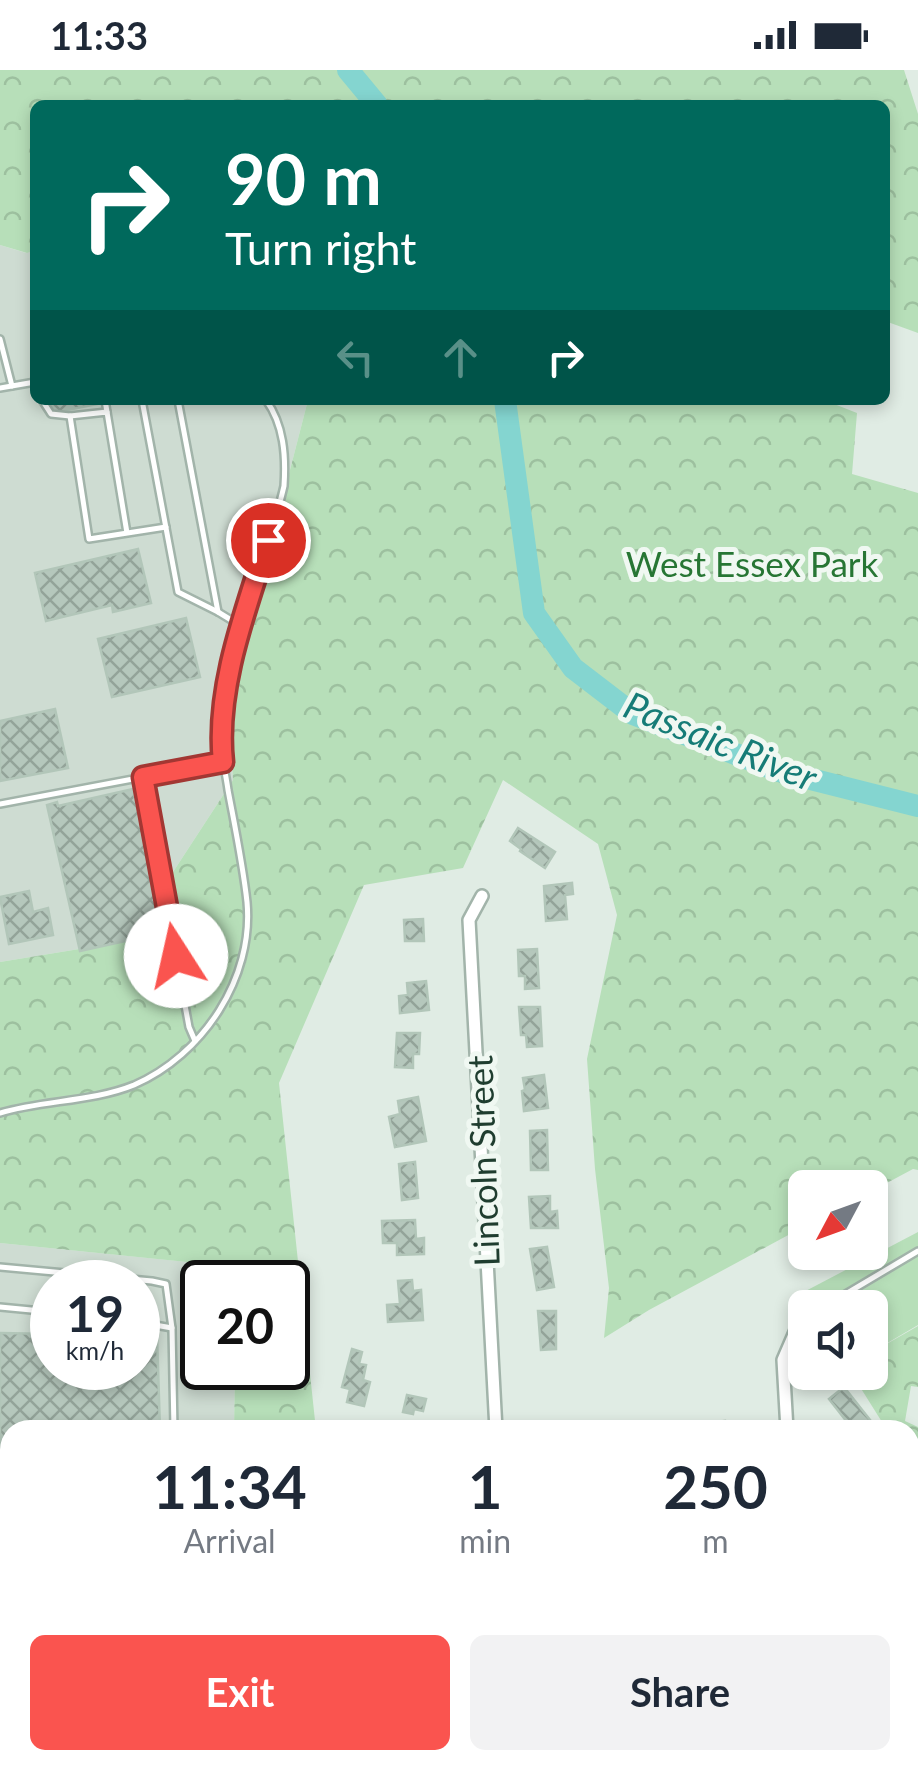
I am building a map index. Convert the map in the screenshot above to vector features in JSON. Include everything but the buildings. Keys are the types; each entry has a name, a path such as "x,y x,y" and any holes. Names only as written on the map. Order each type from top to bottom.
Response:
{"street":[{"name":"Lincoln Street","path":"482,896 469,920 495,1420"},
{"path":"786,1420 783,1360 788,1350"}],"lane":[{"path":"0,339 12,386"},
{"path":"0,388 30,384"},
{"path":"45,405 51,414 107,412"},
{"path":"106,405 128,533"},
{"path":"143,405 178,592 241,626"},
{"path":"179,405 218,612"},
{"path":"0,1113 133,1085 164,1068 218,1014 235,980 248,918 223,762 223,718 241,626 284,486 283,444 278,419 269,405"},
{"path":"70,416 89,539 166,527"},
{"path":"0,804 223,762"},
{"path":"143,777 188,1027 195,1040"},
{"path":"852,1290 918,1251"},
{"path":"0,1267 166,1284 172,1328 174,1420"},
{"path":"0,1308 30,1310"},
{"path":"160,1326 172,1328"}],"shaded area":[{"path":"0,245 30,252 30,405 307,405 229,707 233,780 128,941 0,962"},
{"path":"0,1243 180,1261 180,1390 235,1390 234,1420 0,1420"}],"green space":[{"path":"0,70 904,70 918,114 918,333 890,323 890,100 30,100 30,252 0,245"},
{"name":"West Essex Park","path":"307,405 837,405 857,413 852,474 918,493 918,1170 888,1182 888,1170 788,1170 788,1235 604,1338 609,1288 587,1059 617,915 598,844 503,780 463,868 364,885 279,1083 298,1260 180,1261 0,1243 0,962 128,941 233,780 229,707"},
{"path":"918,1232 918,1325 888,1343 888,1290 808,1290 846,1270 888,1270 888,1248"},
{"path":"918,1326 918,1387 911,1386 905,1420 881,1420 862,1390 888,1390 888,1343"},
{"path":"310,1374 315,1420 234,1420 235,1390 310,1390"}],"waterway":[{"name":"Passaic River","path":"348,70 373,100"},
{"name":"Passaic River","path":"506,405 534,613 573,668 633,714 779,771 918,806"}],"route":[{"path":"176,956 143,777 223,762 223,718 233,657 268,540"}]}
